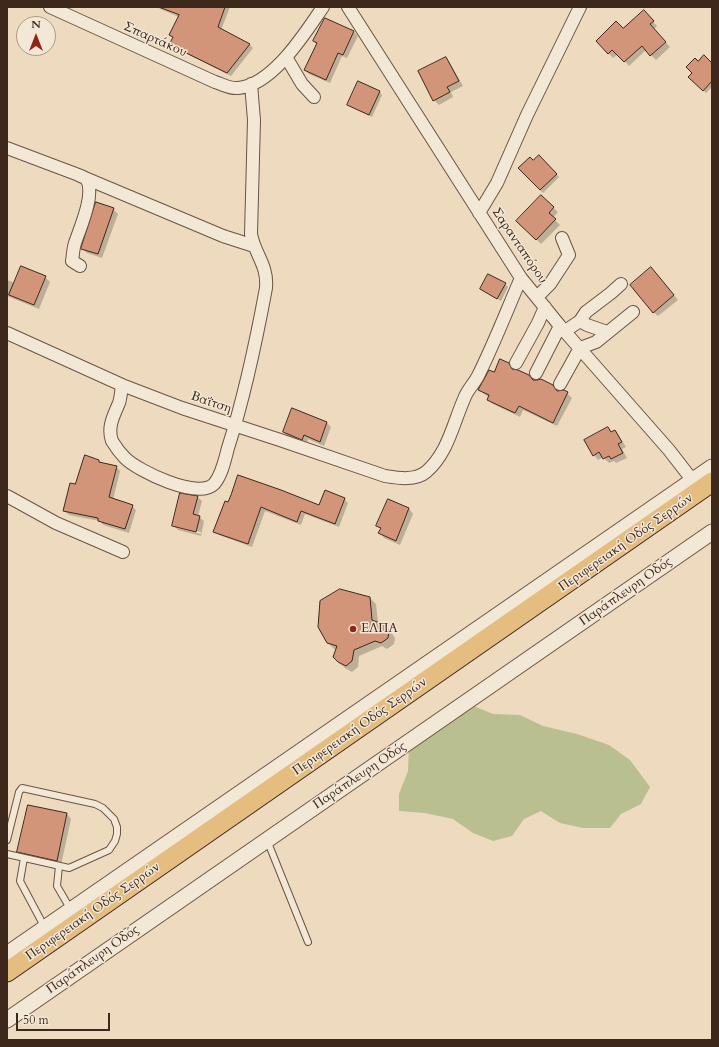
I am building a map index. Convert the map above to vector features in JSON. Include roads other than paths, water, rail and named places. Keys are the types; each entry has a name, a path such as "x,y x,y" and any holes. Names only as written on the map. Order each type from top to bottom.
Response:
{"main road":[{"name":"Περιφερειακή Οδός Σερρών","path":"7,972 712,482"}],"street":[{"name":"Σπαρτάκου","path":"50,7 215,82 234,88 251,84"},
{"path":"122,385 119,402 110,427 112,440 125,458 152,476 170,483 186,487 201,488 210,487 214,484 222,469 246,388 267,279 265,268 254,246 250,226 254,120 251,84 272,72 286,57 323,7"},
{"name":"Σαρανταπόρου","path":"348,7 521,278 673,454 693,481"},
{"path":"479,213 496,183 580,7"},
{"path":"286,57 302,84 314,97"},
{"path":"7,148 85,178 216,233 254,246"},
{"path":"80,266 72,261 74,245 87,210 89,189 85,178"},
{"path":"537,297 550,284 569,255 562,238"},
{"name":"Βαΐτση","path":"7,333 122,385 182,408 385,476 414,478 426,472 442,452 451,434 466,394 478,376 521,278"},
{"path":"536,373 563,328 580,321 586,312 621,284"},
{"path":"516,363 545,307"},
{"path":"560,384 580,348 596,342 633,312"},
{"path":"580,321 607,332"},
{"path":"7,954 712,467"},
{"path":"7,496 56,523 123,552"},
{"name":"Παράπλευρη Οδός","path":"7,1020 712,532"}],"lane":[{"path":"7,840 18,792 22,788 95,804 109,813 117,826 115,841 109,850 71,868 7,854"},
{"path":"266,840 308,942"},
{"path":"24,858 20,881 45,928"},
{"path":"59,866 57,886 71,910"}],"place":[{"name":"ΕΛΠΑ","path":"353,629"}]}
